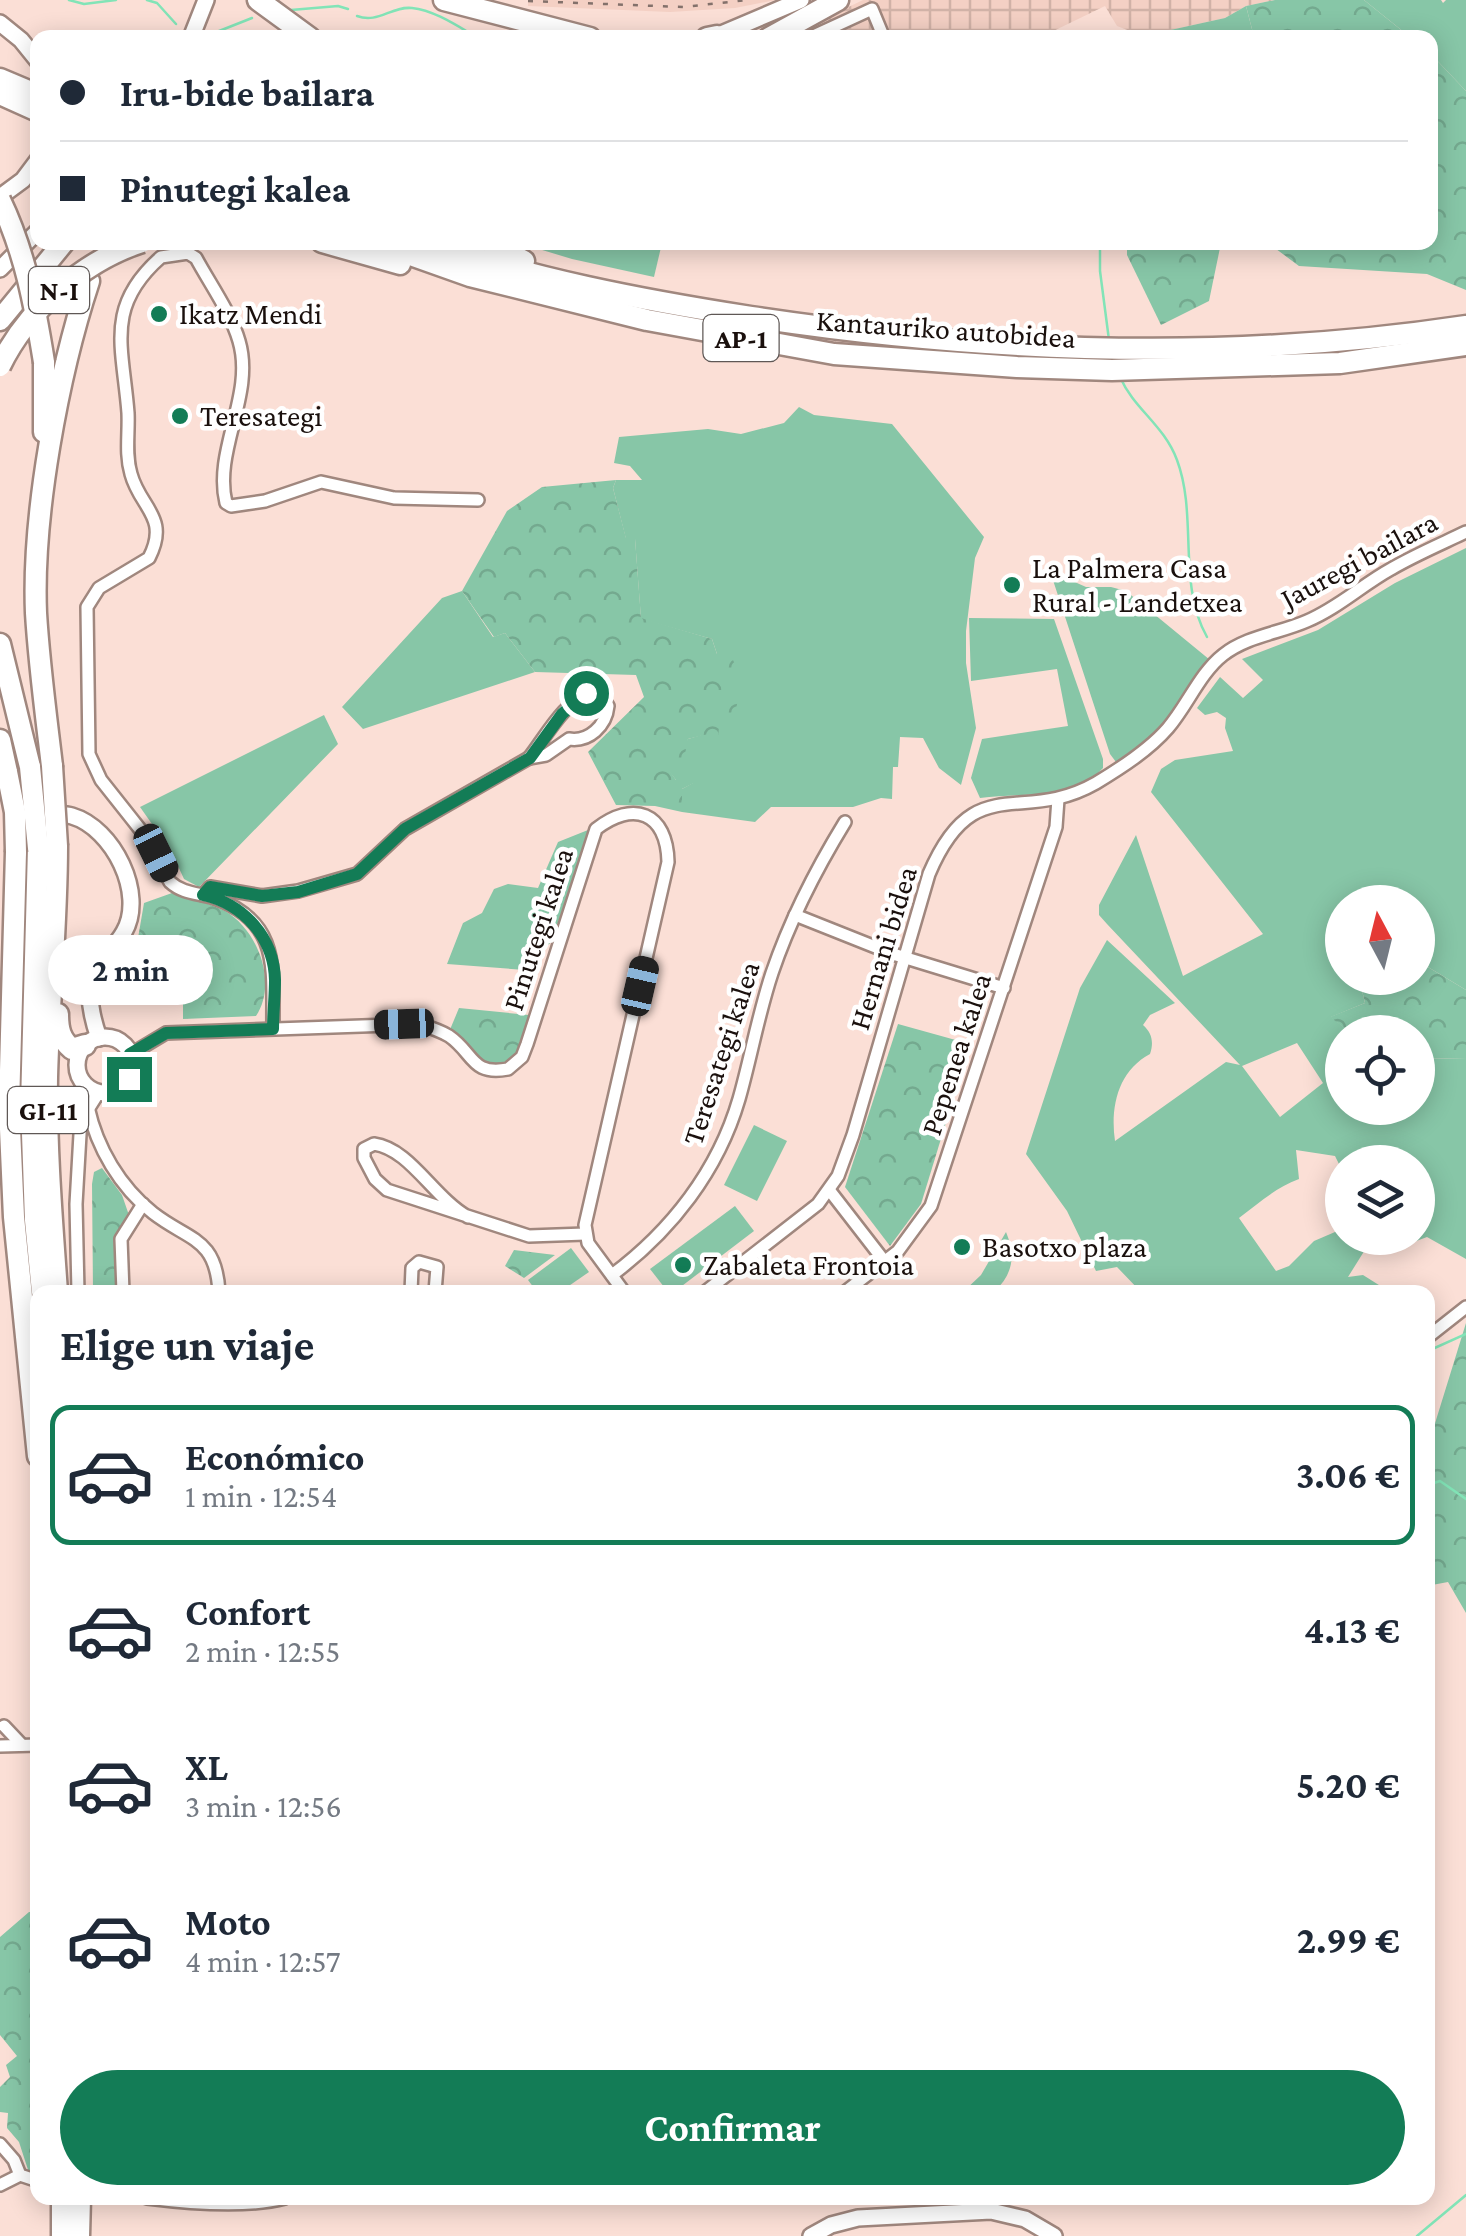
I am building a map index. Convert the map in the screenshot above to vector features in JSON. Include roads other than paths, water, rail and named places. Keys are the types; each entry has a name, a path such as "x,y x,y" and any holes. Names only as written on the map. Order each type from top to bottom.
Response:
{"highway":[{"path":"258,0 275,7 301,30"},
{"path":"444,0 559,30"},
{"path":"788,30 838,0"},
{"path":"0,79 30,92"},
{"path":"0,94 30,107"},
{"path":"0,199 32,289 44,362 46,474 36,611 41,767 0,1031 30,1369"},
{"name":"N-I","path":"0,320 57,250"},
{"name":"N-I","path":"0,366 28,323 58,291 90,266 125,250"},
{"path":"350,250 436,274 470,276"},
{"name":"Kantauriko autobidea","path":"397,250 470,276 646,320 834,354 1340,363 1466,345"},
{"name":"Kantauriko autobidea","path":"456,250 552,277 712,311 1018,357"},
{"path":"503,250 552,277"},
{"path":"46,474 65,369 89,282"},
{"name":"Kantauriko autobidea","path":"1212,358 1466,326"},
{"path":"1,648 41,767"},
{"path":"0,740 15,812 30,850 31,1106 41,1285"},
{"path":"0,799 30,850 16,916 8,1052 10,1152"},
{"name":"GI-11","path":"30,850 56,927 47,1078 56,1285"},
{"path":"56,927 60,946 58,1028 64,1043 72,1048 92,1042"},
{"path":"62,2205 62,2236"},
{"path":"79,2236 80,2205"}],"main road":[{"path":"194,30 206,0"},
{"path":"729,30 802,0"},
{"path":"760,30 825,0"},
{"path":"0,23 30,51"},
{"path":"0,199 30,171"},
{"path":"0,269 30,239"},
{"path":"0,818 32,812 72,816 100,836 118,859 130,896 129,915 124,932 100,959 91,982 92,1042 77,1068 83,1082 99,1092 116,1090 129,1079 130,1054 114,1038 92,1042"},
{"path":"811,2236 858,2218 992,2211 1025,2218 1054,2236"}],"street":[{"path":"827,30 872,9 881,30"},
{"path":"273,1029 274,966 262,936 239,910 170,882 144,833 102,780 88,754 87,607 99,588 149,558 156,536 152,511 136,488 128,462 121,345 122,312 127,297 161,258 188,253 196,258 239,340 241,384 225,465 226,503 232,506 266,501 321,482 394,498 478,500"},
{"name":"Jauregi bailara","path":"1222,656 1245,642 1307,622 1390,569 1466,532"},
{"name":"Hernani bidea","path":"714,1285 804,1217 830,1191 853,1135 929,874 938,850 953,830 970,814 990,806 1058,800 1098,782 1146,749 1168,728 1222,656"},
{"path":"203,895 214,887 262,896 298,892 357,874 405,829 530,758 592,734 607,716 606,699 592,692 579,698 562,714 530,758"},
{"name":"Pepenea kalea","path":"854,1285 911,1238 931,1206 1056,827 1058,800"},
{"name":"Pinutegi kalea","path":"130,1054 166,1033 418,1024 451,1037 485,1070 508,1069 522,1056 527,1044 596,829 612,816 639,813 655,820 664,832 668,862 585,1234"},
{"name":"Teresategi kalea","path":"612,1275 668,1224 709,1170 739,1099 761,1009 794,915 844,822"},
{"path":"794,915 905,958 1004,988"},
{"path":"78,1285 76,1204 83,1082"},
{"path":"79,1154 88,1107 99,1092"},
{"path":"88,1107 101,1146 121,1181 143,1204 204,1244 215,1264 218,1285"},
{"path":"468,1217 426,1184 394,1150 374,1144 364,1149 364,1158 381,1186 415,1200 468,1217 530,1236 585,1234 619,1285"},
{"path":"79,1154 101,1146"},
{"path":"415,1200 424,1194 426,1184"},
{"path":"830,1191 885,1262"},
{"path":"123,1285 121,1239 143,1204"},
{"path":"411,1285 412,1268 419,1262 437,1267 436,1285"},
{"path":"1435,1331 1466,1307"},
{"path":"1,1732 22,1745"},
{"path":"1,1732 22,1745 30,1745"},
{"path":"0,2144 14,2160 20,2175"},
{"path":"0,2186 20,2175 30,2178"}],"waterway":[{"path":"69,0 84,4 116,0"},
{"path":"147,0 157,3 176,24"},
{"path":"291,10 338,6 348,9"},
{"path":"357,16 372,18 404,8 420,9 464,30"},
{"path":"222,30 252,18"},
{"path":"1100,250 1109,340"},
{"path":"1120,377 1165,437 1177,460 1186,504 1193,595 1207,637"},
{"path":"1435,1348 1466,1334"},
{"path":"1435,1483 1440,1481 1466,1499"},
{"path":"1417,2236 1466,2195"}],"railway":[{"path":"528,1 683,7 748,0"}],"place":[{"name":"Ikatz Mendi","path":"159,314"},
{"name":"Teresategi","path":"180,416"},
{"name":"La Palmera Casa Rural - Landetxea","path":"1012,585"},
{"name":"Basotxo plaza","path":"962,1247"},
{"name":"Zabaleta Frontoia","path":"683,1265"}]}
